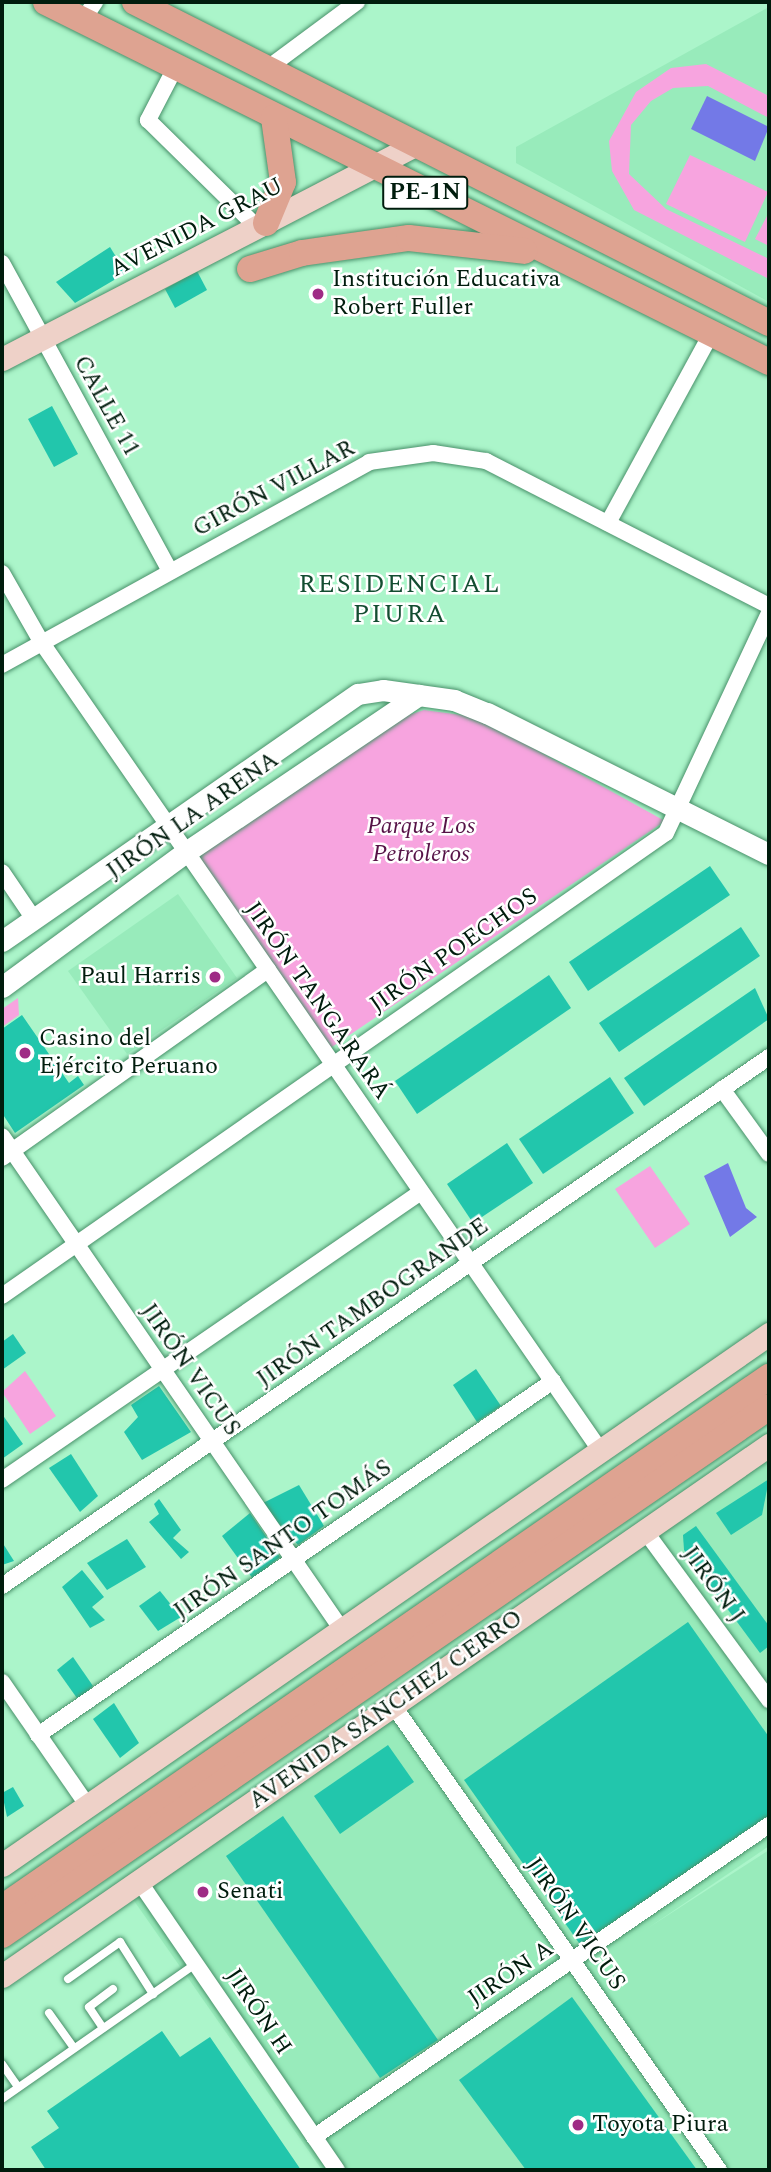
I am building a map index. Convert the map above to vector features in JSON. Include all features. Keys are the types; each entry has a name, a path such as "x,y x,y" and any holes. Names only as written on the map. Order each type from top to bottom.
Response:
{"main road":[{"name":"PE-1N","path":"46,2 89,11 175,68 372,169 769,362"},
{"name":"PE-1N","path":"135,2 769,323"},
{"path":"262,225 283,183 274,118"},
{"name":"AVENIDA GRAU","path":"2,359 416,144"},
{"path":"250,269 302,253 410,238 517,249 569,264"},
{"path":"2,1865 769,1334"},
{"path":"2,1908 769,1377"},
{"name":"AVENIDA SÁNCHEZ CERRO","path":"2,1935 769,1407"},
{"name":"AVENIDA SÁNCHEZ CERRO","path":"2,1976 769,1445"}],"street":[{"path":"268,68 356,2"},
{"path":"175,68 148,120 262,225"},
{"name":"CALLE 11","path":"2,264 170,571"},
{"path":"608,523 712,332"},
{"name":"GIRÓN VILLAR","path":"2,665 369,462 433,453 486,461 769,606"},
{"name":"JIRÓN TANGARARÁ","path":"2,573 42,643 600,1450"},
{"name":"JIRÓN POECHOS","path":"2,1296 666,832 769,613"},
{"name":"JIRÓN LA ARENA","path":"2,941 358,694 419,695 487,713 769,854"},
{"name":"JIRÓN LA ARENA","path":"2,986 186,852 419,695"},
{"path":"2,872 34,919"},
{"path":"7,1154 268,970"},
{"name":"JIRÓN TAMBOGRANDE","path":"2,1586 769,1057"},
{"path":"722,1089 769,1154"},
{"name":"JIRÓN VICUS","path":"2,1136 7,1154 75,1244 342,1630"},
{"path":"2,1480 421,1192"},
{"name":"JIRÓN SANTO TOMÁS","path":"38,1735 553,1381"},
{"name":"JIRÓN J","path":"645,1531 769,1700"},
{"path":"2,1682 88,1805"},
{"name":"JIRÓN VICUS","path":"393,1705 719,2170"},
{"name":"JIRÓN A","path":"314,2137 769,1825"},
{"name":"JIRÓN H","path":"139,1881 337,2170"}],"lane":[{"path":"68,1979 120,1942 153,1994"},
{"path":"2,2099 197,1963"},
{"path":"103,2028 89,2007 113,1989"},
{"path":"49,2013 74,2048"},
{"path":"2,2064 18,2087"}],"shaded area":[{"path":"769,7 769,302 516,163 516,147"},
{"path":"707,96 769,127 755,161 691,129"},
{"path":"178,894 237,978 127,1054 68,971"},
{"path":"728,1163 746,1208 757,1217 730,1237 704,1176"},
{"path":"769,1456 769,1846 648,1928 769,1850 769,2170 322,2170 130,1895"}],"green space":[{"path":"706,64 769,96 769,118 708,86 673,88 651,101 631,125 629,174 666,209 769,259 769,279 634,210 612,171 609,141 636,92 671,68"},
{"path":"690,155 768,192 745,242 666,204"},
{"path":"769,212 769,246 755,239"},
{"name":"Parque Los Petroleros","path":"424,710 477,717 665,821 329,1049 195,851 374,726"},
{"path":"18,998 19,1015 2,1027 2,1009"},
{"path":"650,1166 690,1224 655,1248 615,1189"},
{"path":"25,1371 56,1416 30,1434 2,1392"}],"building":[{"path":"110,247 126,273 75,303 56,282"},
{"path":"197,271 207,290 175,308 165,289"},
{"path":"52,406 78,454 54,467 28,419"},
{"path":"710,866 730,895 588,991 569,962"},
{"path":"741,927 760,956 619,1052 599,1023"},
{"path":"549,975 571,1008 417,1114 395,1081"},
{"path":"755,988 769,1019 644,1106 624,1078"},
{"name":"Casino del Ejército Peruano","path":"22,1015 69,1083 78,1076 84,1085 15,1133 2,1113 2,1029"},
{"path":"610,1077 634,1113 543,1174 519,1139"},
{"path":"507,1143 533,1183 473,1223 447,1184"},
{"path":"13,1334 26,1353 2,1370 2,1342"},
{"path":"476,1369 501,1406 477,1422 453,1385"},
{"path":"159,1386 191,1432 142,1460 124,1432 138,1417 131,1405"},
{"path":"2,1414 23,1444 2,1459"},
{"path":"71,1454 98,1496 80,1512 49,1468"},
{"path":"769,1479 762,1515 731,1535 716,1513"},
{"path":"299,1485 324,1526 298,1545 261,1504"},
{"path":"159,1499 181,1530 173,1538 189,1552 181,1559 149,1522 159,1514 154,1504"},
{"path":"250,1513 280,1557 253,1579 222,1536"},
{"path":"696,1526 769,1626 769,1646 760,1653 684,1550 683,1535"},
{"path":"127,1539 146,1567 107,1590 87,1563"},
{"path":"2,1542 14,1561 2,1565"},
{"path":"82,1570 104,1597 92,1607 105,1620 90,1628 62,1587"},
{"path":"160,1591 181,1617 158,1631 139,1606"},
{"path":"688,1622 769,1737 769,1818 584,1950 464,1780"},
{"path":"73,1657 93,1686 79,1701 57,1670"},
{"path":"114,1703 139,1743 120,1758 93,1719"},
{"path":"388,1745 414,1782 340,1834 314,1796"},
{"path":"13,1787 24,1806 7,1817 2,1793"},
{"path":"283,1816 438,2040 380,2078 226,1856"},
{"name":"Toyota Piura","path":"572,1997 697,2170 526,2170 459,2080"},
{"path":"162,2031 180,2057 210,2037 301,2170 46,2170 31,2147 59,2128 47,2111"}],"place":[{"name":"Institución Educativa Robert Fuller","path":"318,294"},
{"name":"Paul Harris","path":"215,977"},
{"name":"Casino del Ejército Peruano","path":"25,1053"},
{"name":"Senati","path":"203,1892"},
{"name":"Toyota Piura","path":"578,2125"}],"district":[{"name":"RESIDENCIAL PIURA","path":"400,600"}]}
